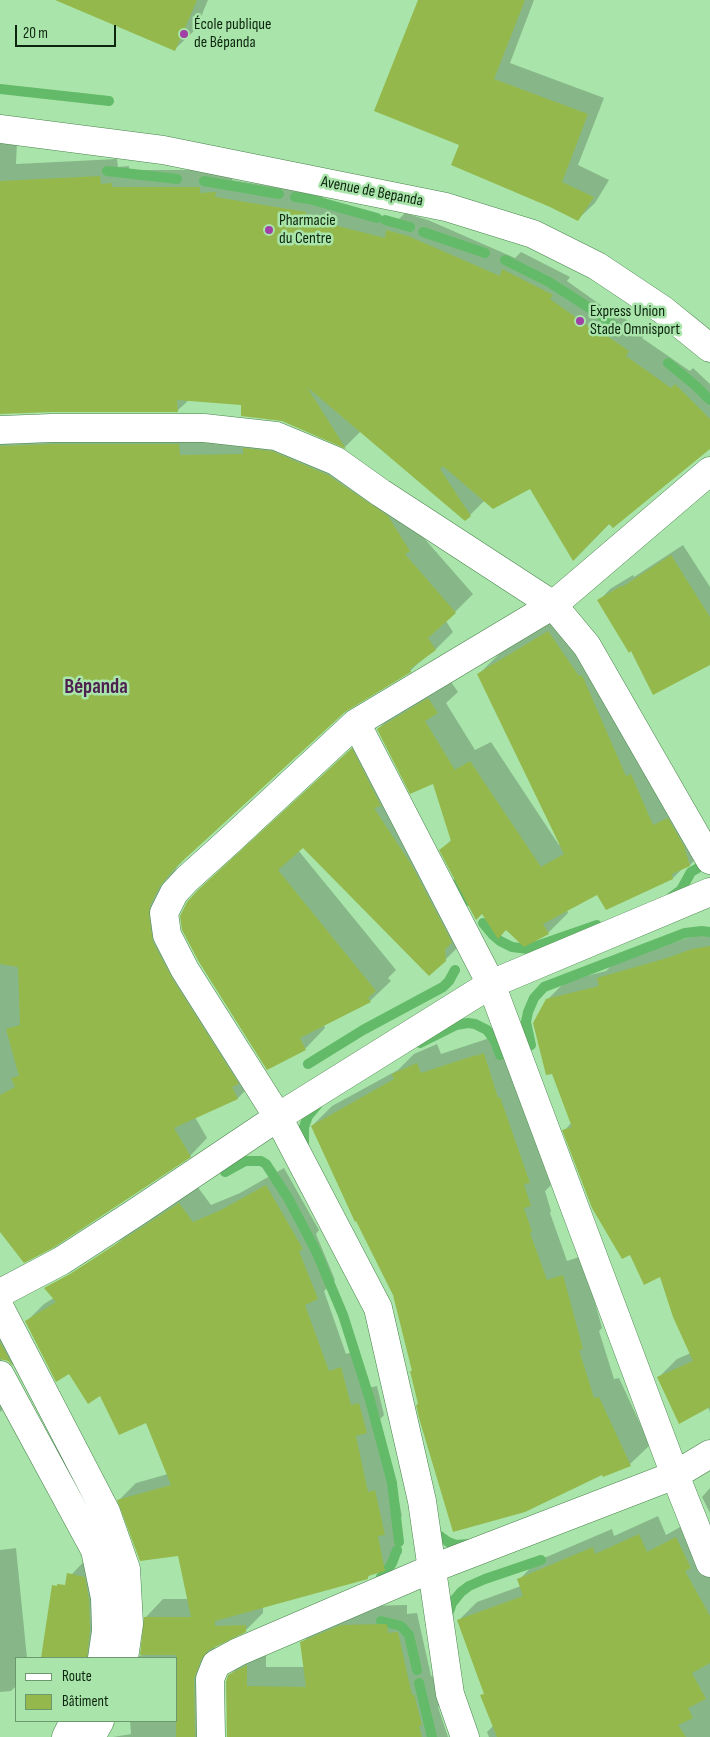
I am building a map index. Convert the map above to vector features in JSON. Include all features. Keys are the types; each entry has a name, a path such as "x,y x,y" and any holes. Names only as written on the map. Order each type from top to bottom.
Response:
{"street":[{"name":"Avenue de Bepanda","path":"0,129 163,150 446,206 533,234 597,266 663,310 710,348"},
{"path":"0,430 204,428 276,436 336,461 381,494 552,605 587,646 710,860"},
{"path":"465,1737 450,1694 422,1501 378,1308 278,1117 185,970 167,935 164,913 174,893 187,878 228,843 356,723 552,605 710,471"},
{"path":"356,723 491,984 675,1475 710,1563"},
{"path":"0,1293 61,1261 278,1117 491,984 710,892"},
{"path":"0,1308 106,1512 126,1569 129,1624 124,1657"},
{"path":"0,1375 95,1550 105,1598 106,1631 102,1657"},
{"path":"211,1737 210,1679 216,1664 255,1644 431,1569 675,1475 710,1454"},
{"path":"66,1737 74,1722"},
{"path":"91,1737 99,1722"}],"building":[{"path":"55,0 197,0 175,51"},
{"path":"418,0 525,0 494,79 588,114 562,182 594,197 578,221 550,207 451,165 459,145 374,111"},
{"path":"100,176 101,184 112,183 112,187 200,187 200,193 216,192 215,197 306,212 306,218 385,238 386,230 408,236 500,276 502,269 553,295 550,299 601,335 603,333 629,351 626,356 671,388 675,384 710,419 710,449 613,528 609,524 573,561 530,489 493,509 443,466 440,469 471,516 465,521 307,387 346,449 282,421 241,416 241,405 177,400 178,412 0,414 0,181"},
{"path":"179,444 180,455 243,454 243,448 272,451 328,475 388,516 410,551 405,554 456,613 428,638 436,650 410,669 411,672 345,712 176,867 160,886 150,906 149,915 153,942 172,978 239,1084 232,1087 238,1099 174,1128 191,1157 53,1248 24,1263 0,1232 0,1095 15,1087 11,1078 19,1076 6,1029 20,1025 18,967 0,964 0,446"},
{"path":"671,555 710,617 710,665 653,695 631,651 629,653 597,600 622,587"},
{"path":"548,631 579,676 582,675 626,776 631,774 653,825 668,818 684,846 690,866 672,874 673,879 606,910 597,895 543,924 549,934 524,947 506,930 498,939 482,914 476,920 439,850 451,841 433,784 410,794 377,729 428,698 438,713 425,721 455,770 470,761 541,867 564,854 477,674"},
{"path":"352,748 381,806 374,808 411,864 452,942 445,950 446,961 429,976 303,848 278,870 376,991 368,998 371,1002 300,1038 306,1050 267,1070 199,962 182,930 180,916 187,902 198,890"},
{"path":"710,946 710,1407 679,1424 657,1377 693,1361 673,1317 660,1277 644,1285 630,1255 622,1259 592,1208 562,1130 572,1127 552,1074 546,1075 533,1023 546,999 599,986 597,978 692,949"},
{"path":"484,1053 498,1098 500,1097 530,1183 524,1184 531,1206 524,1208 532,1232 530,1233 547,1280 563,1275 583,1349 579,1350 594,1398 599,1397 631,1466 603,1477 602,1475 525,1512 453,1532 419,1418 416,1405 418,1404 410,1371 412,1371 393,1295 355,1222 311,1126 394,1079 392,1074 417,1063 421,1073"},
{"path":"266,1185 303,1249 299,1251 318,1299 305,1305 329,1371 341,1367 351,1405 359,1403 367,1433 356,1436 368,1492 375,1490 385,1535 378,1536 385,1571 368,1576 368,1579 215,1621 215,1626 246,1625 246,1632 209,1650 202,1658 194,1679 195,1737 176,1737 176,1722 178,1722 178,1657 176,1655 140,1655 144,1617 191,1617 178,1556 140,1561 117,1500 171,1485 146,1423 119,1435 100,1396 88,1404 69,1374 56,1382 25,1321 56,1302 44,1288 70,1274 179,1203 193,1222 221,1210"},
{"path":"0,1342 13,1366 8,1361 0,1359"},
{"path":"639,1534 647,1552 676,1537 691,1568 685,1571 710,1616 710,1663 692,1673 706,1699 688,1708 693,1718 678,1725 686,1737 497,1737 480,1695 484,1694 457,1620 523,1596 517,1579 593,1547 595,1554"},
{"path":"67,1573 85,1577 89,1600 90,1630 87,1657 41,1657 52,1585 65,1585"},
{"path":"387,1624 388,1633 398,1632 412,1695 414,1694 422,1725 419,1726 422,1737 227,1737 226,1682 228,1675 247,1665 247,1686 306,1687 300,1642 341,1625"}],"waterway":[{"path":"0,89 109,101"},
{"path":"107,171 177,179"},
{"path":"204,181 279,194"},
{"path":"295,197 309,199 377,218"},
{"path":"385,220 410,227"},
{"path":"423,232 485,253"},
{"path":"505,260 549,282 596,312 614,326"},
{"path":"668,363 710,400"},
{"path":"671,897 681,890 691,872 698,868"},
{"path":"456,884 469,901"},
{"path":"483,923 500,941 512,947 528,949 597,925"},
{"path":"531,1045 526,1022 528,1012 534,998 544,987 685,933 710,932"},
{"path":"308,1064 363,1030 443,987 455,970"},
{"path":"420,1043 456,1025 475,1024 487,1030 495,1041 500,1055"},
{"path":"304,1144 304,1127 308,1116 318,1104"},
{"path":"225,1172 245,1161 261,1161 266,1164 288,1198 316,1251 343,1315 370,1400 392,1483 399,1542"},
{"path":"435,1528 437,1534 448,1542 456,1545 468,1544"},
{"path":"381,1577 392,1563 397,1550"},
{"path":"447,1618 452,1603 469,1586 541,1560"},
{"path":"381,1621 401,1626 409,1635 417,1670"},
{"path":"419,1683 432,1737"}],"place":[{"name":"École publique de Bépanda","path":"184,34"},
{"name":"Pharmacie du Centre","path":"269,230"},
{"name":"Express Union Stade Omnisport","path":"580,321"}],"district":[{"name":"Bépanda","path":"96,688"}]}
